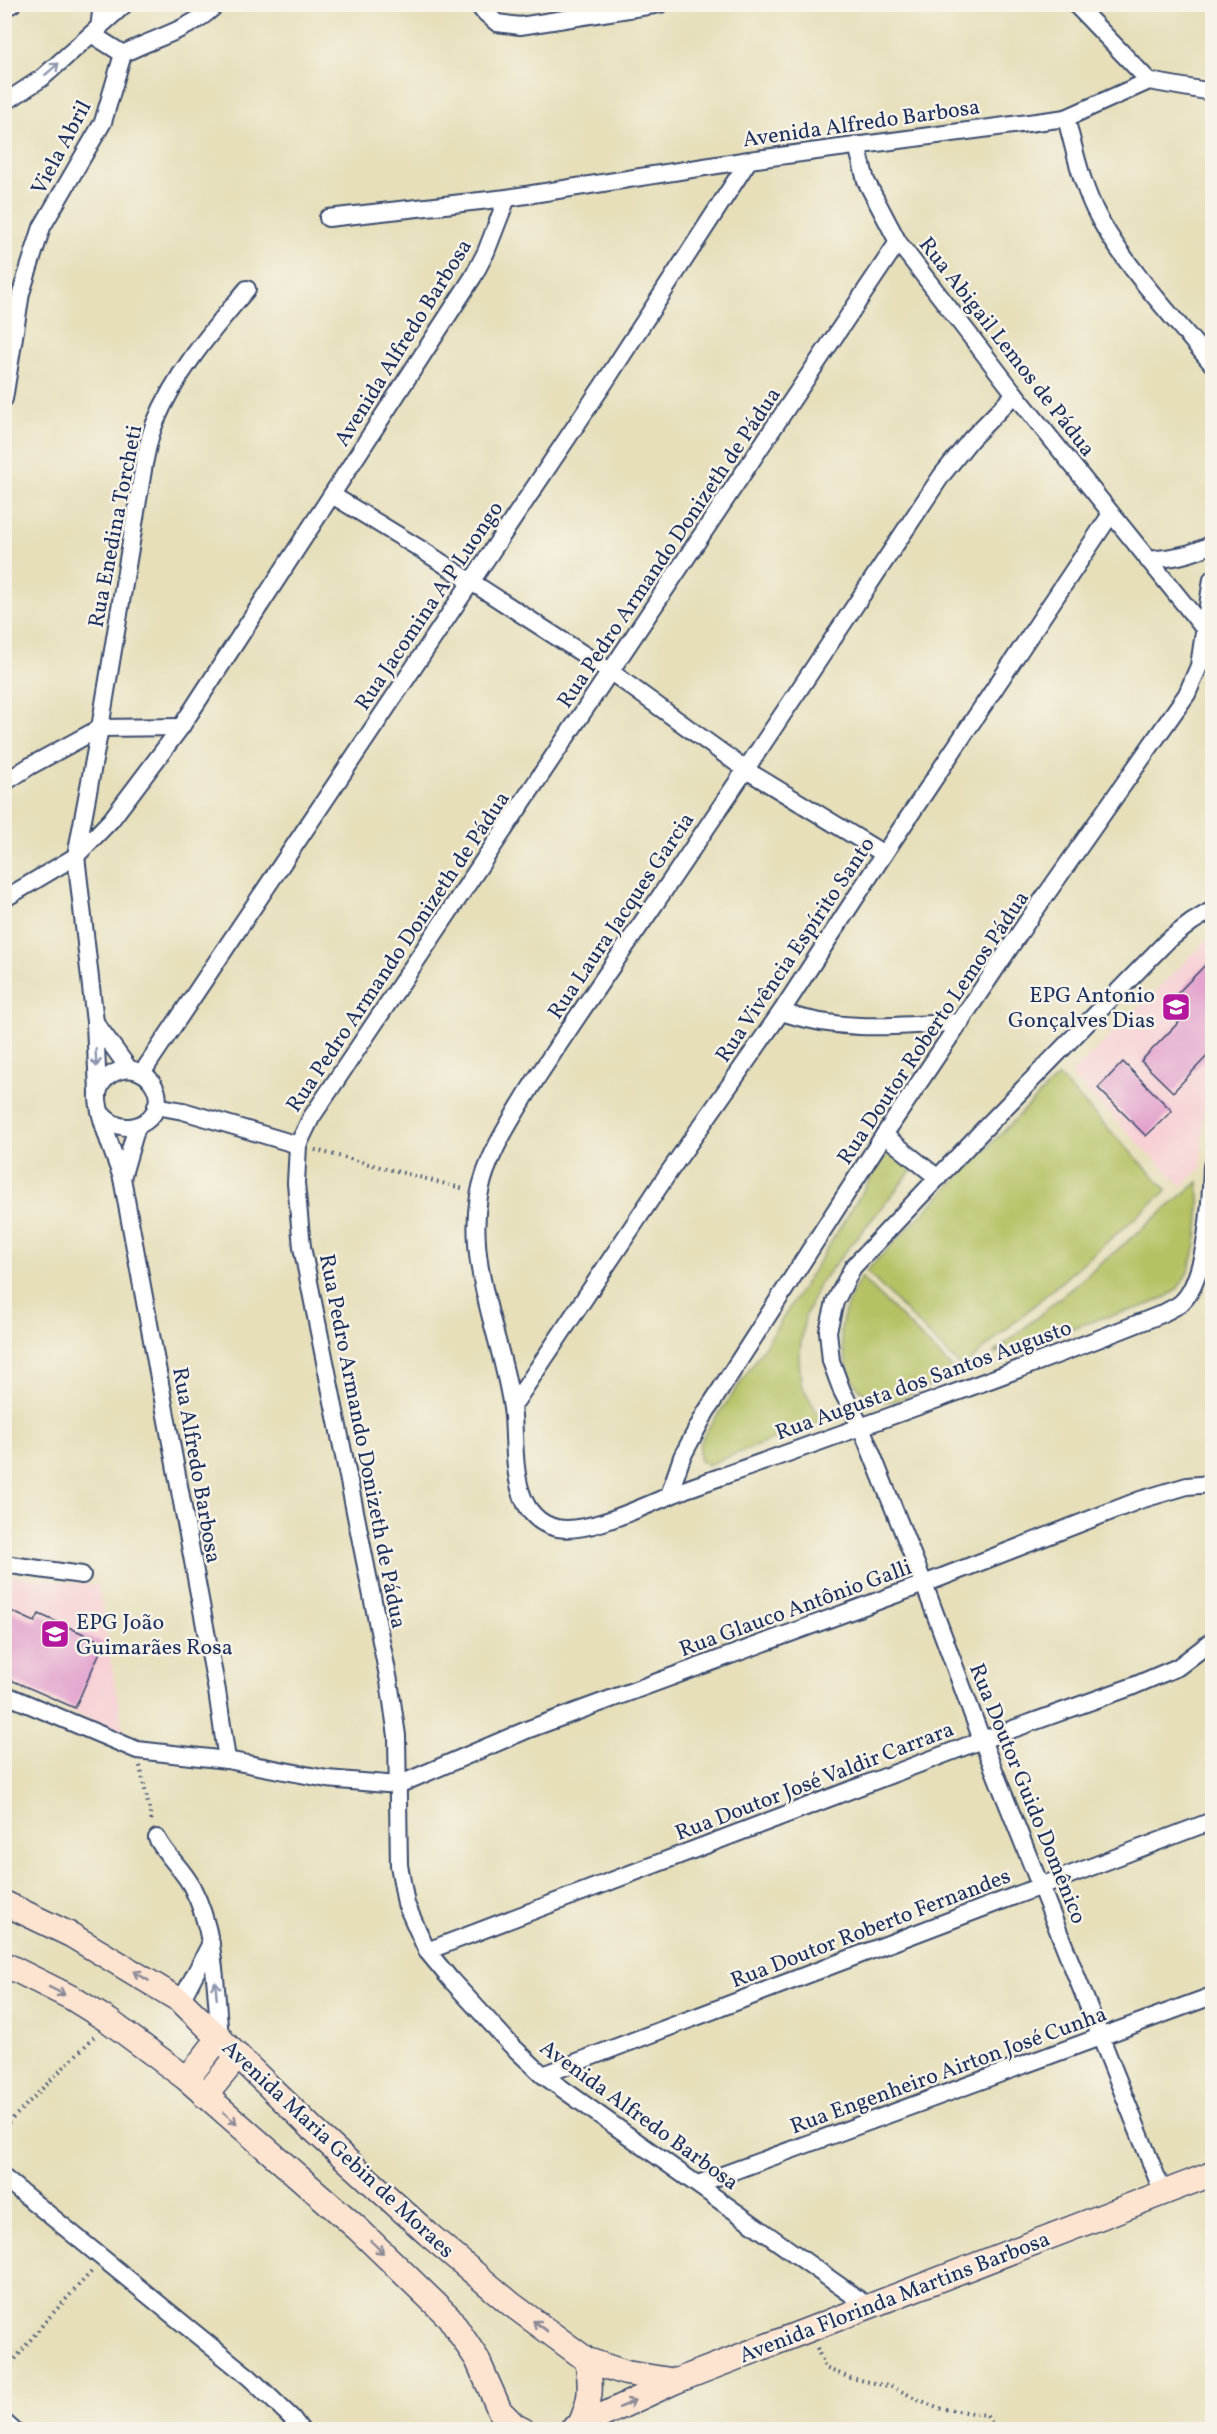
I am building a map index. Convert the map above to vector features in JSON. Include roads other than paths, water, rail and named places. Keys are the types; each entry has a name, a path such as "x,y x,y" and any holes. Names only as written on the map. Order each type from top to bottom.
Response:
{"main road":[{"name":"Avenida Maria Gebin de Moraes","path":"4,1903 71,1935 181,2001 428,2234 511,2304 588,2360 626,2373 676,2381"},
{"name":"Avenida Maria Gebin de Moraes","path":"4,1964 72,1998 110,2021 187,2079 358,2229 449,2317 477,2359 502,2420 523,2430"},
{"path":"187,2079 220,2037"},
{"path":"205,2096 238,2056"},
{"name":"Avenida Florinda Martins Barbosa","path":"576,2429 676,2381 1212,2174"},
{"path":"576,2429 589,2405 591,2396 588,2360"}],"street":[{"path":"4,8 12,4"},
{"path":"96,32 102,4"},
{"path":"4,103 42,78 125,4"},
{"path":"96,32 123,54 145,42 192,25 217,4"},
{"path":"482,7 497,23 520,26 660,4"},
{"path":"1075,4 1149,81 1212,92"},
{"name":"Viela Abril","path":"4,399 21,293 42,227 103,122 123,54"},
{"name":"Avenida Alfredo Barbosa","path":"4,900 76,856 111,820 181,727 473,277 486,252 507,198 749,160 1066,118 1149,81"},
{"path":"1066,118 1083,183 1099,218 1122,255 1212,364"},
{"name":"Rua Abigail Lemos de Pádua","path":"857,145 866,181 898,242 1015,394 1206,631"},
{"name":"Rua Jacomina A P Luongo","path":"135,1071 471,582 749,160"},
{"path":"328,218 507,198"},
{"name":"Rua Pedro Armando Donizeth de Pádua","path":"398,1785 397,1736 389,1680 302,1247 296,1183 298,1145 311,1118 898,242"},
{"name":"Rua Enedina Torcheti","path":"76,856 144,464 154,425 170,390 191,356 247,289"},
{"name":"Rua Laura Jacques Garcia","path":"544,1524 533,1517 520,1491 512,1407 479,1259 477,1224 480,1194 489,1165 513,1118 548,1060 746,770 942,475 971,439 1015,394"},
{"path":"332,495 611,672 746,770 884,854"},
{"name":"Rua Vivência Espírito Santo","path":"512,1407 669,1172 781,1012 1111,514"},
{"path":"1148,560 1200,551 1212,544"},
{"name":"Rua Doutor Roberto Lemos Pádua","path":"669,1495 682,1457 706,1412 884,1135 1029,920 1186,694 1199,666 1212,579"},
{"path":"4,783 30,766 100,728 181,727"},
{"path":"76,856 95,1022 101,1113 117,1126 127,1128 138,1126 146,1122 156,1106 155,1087 150,1079 135,1071 95,1022"},
{"name":"Rua Doutor Guido Domênico","path":"1163,2193 1103,2037 982,1740 924,1584 861,1427 851,1410 831,1360 828,1330 835,1302 853,1267 1167,941 1212,910"},
{"path":"781,1012 806,1020 861,1028 961,1022"},
{"path":"98,1094 105,1079 112,1073 135,1071"},
{"path":"156,1106 183,1111 298,1145"},
{"name":"Rua Alfredo Barbosa","path":"101,1113 122,1178 227,1760"},
{"name":"Rua Alfredo Barbosa","path":"122,1178 138,1126"},
{"path":"884,1135 938,1179"},
{"name":"Rua Augusta dos Santos Augusto","path":"544,1524 576,1529 592,1526 669,1495 861,1427 1162,1314 1183,1301 1193,1284 1201,1260 1210,1213 1212,1166"},
{"name":"Rua Glauco Antônio Galli","path":"398,1785 529,1729 924,1584 1140,1500 1187,1486 1212,1484"},
{"path":"4,1564 82,1575"},
{"name":"Rua Doutor José Valdir Carrara","path":"427,1951 982,1740 1150,1679 1178,1667 1212,1641"},
{"path":"4,1694 137,1750 227,1760 327,1779 398,1785"},
{"name":"Avenida Alfredo Barbosa","path":"398,1785 399,1865 406,1904 427,1951 451,1980 511,2045 543,2075 868,2306"},
{"name":"Rua Doutor Roberto Fernandes","path":"543,2075 1212,1821"},
{"path":"157,1838 164,1852 191,1884 211,1942 220,2037"},
{"path":"181,2001 211,1942"},
{"name":"Rua Engenheiro Airton José Cunha","path":"698,2184 1212,1996"},
{"path":"4,2178 250,2378 292,2418 301,2430"},
{"path":"4,2422 13,2430"}],"place":[{"name":"EPG Antonio Gonçalves Dias","path":"1176,1007"},
{"name":"EPG João Guimarães Rosa","path":"55,1634"}]}
